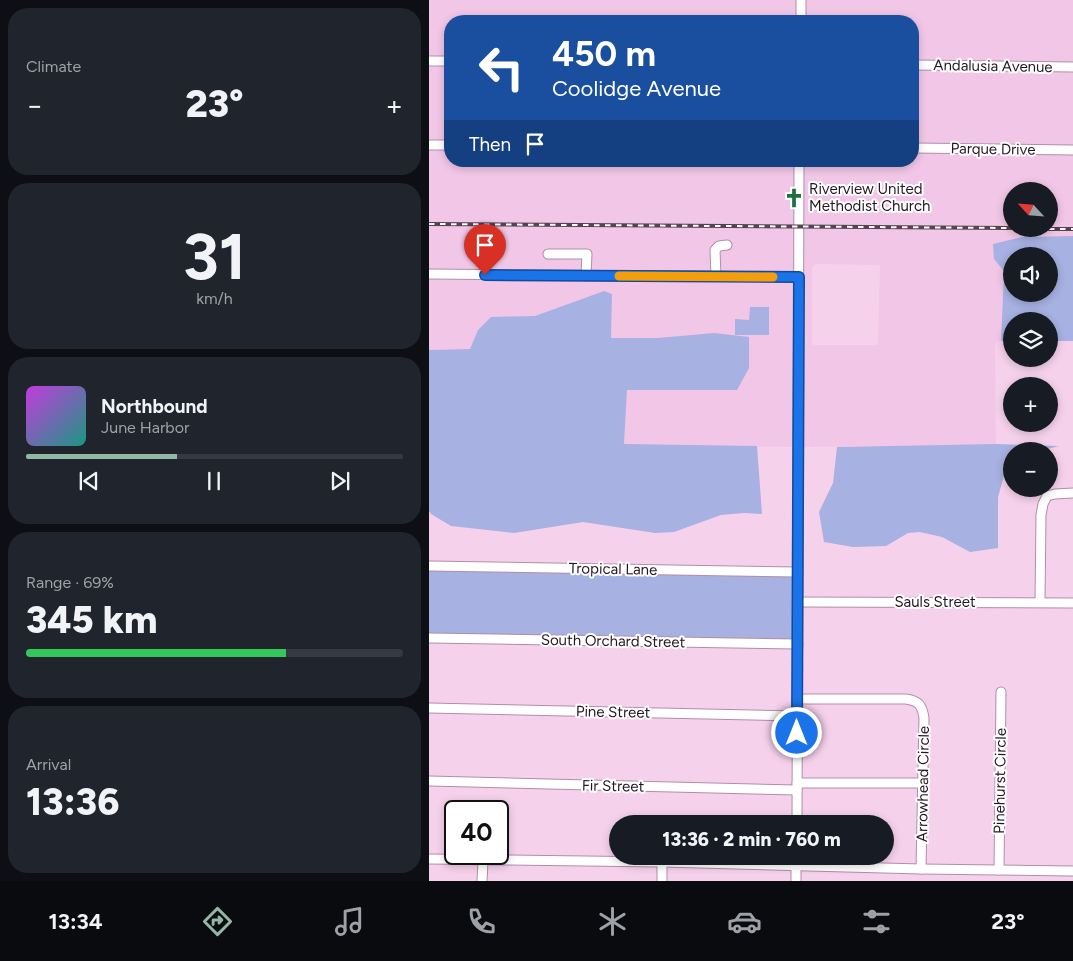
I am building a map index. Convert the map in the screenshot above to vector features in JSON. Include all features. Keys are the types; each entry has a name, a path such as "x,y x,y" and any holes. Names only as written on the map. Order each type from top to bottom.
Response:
{"street":[{"path":"801,0 801,15"},
{"path":"429,61 444,61"},
{"name":"Andalusia Avenue","path":"919,65 1073,67"},
{"path":"429,144 444,145"},
{"name":"Parque Drive","path":"919,148 1073,150"},
{"path":"797,815 799,167"},
{"path":"716,276 715,250 719,246 727,245"},
{"path":"548,254 587,254 586,275"},
{"path":"429,274 799,277"},
{"path":"1040,602 1041,515 1043,504 1047,496 1073,493"},
{"name":"Tropical Lane","path":"429,566 798,572"},
{"name":"Sauls Street","path":"798,602 1073,603"},
{"name":"South Orchard Street","path":"429,638 797,644"},
{"name":"Pinehurst Circle","path":"999,870 1001,692"},
{"name":"Arrowhead Circle","path":"797,699 905,699 913,700 920,704 923,709 924,718 921,869"},
{"name":"Pine Street","path":"429,708 797,716"},
{"name":"Fir Street","path":"429,782 797,787 923,783"},
{"path":"429,859 444,860"},
{"path":"509,861 609,862"},
{"path":"482,881 483,865"},
{"path":"662,865 662,881"},
{"path":"796,865 796,881"},
{"path":"865,865 921,869 1073,871"}],"shaded area":[{"path":"429,0 798,0 797,15 444,15 444,58 429,58"},
{"path":"805,0 1073,0 1073,63 919,61 919,15 805,15"},
{"path":"429,65 444,65 444,141 429,141"},
{"path":"919,68 1073,70 1073,147 919,145"},
{"path":"429,148 444,148 444,167 795,167 795,273 720,273 718,252 721,249 731,248 729,242 718,243 712,273 590,272 586,251 544,251 545,257 583,258 583,272 429,271"},
{"path":"919,152 1073,154 1073,236 1058,236 1058,182 1003,182 1003,238 1021,238 1009,247 1003,247 1003,252 994,259 1003,269 1001,341 995,344 996,445 802,447 803,167 919,167","holes":["815,264 880,266 878,345 812,344 812,267"]},
{"path":"1073,236 1073,341 1058,341 1058,312 1003,312 1003,341 1001,341 1003,294 1003,302 1058,302 1058,247 1003,247 1003,270 994,259 993,244 1018,238"},
{"path":"429,278 795,280 795,447 624,445 627,390 737,390 658,338 610,338 612,294 604,291 535,316 510,316 478,330 470,349 429,350"},
{"path":"604,291 612,294 611,338 658,338 714,333 749,337 749,368 737,390 627,390 624,444 757,446 762,514 721,515 674,532 655,533 583,522 514,533 451,526 431,514 429,511 429,350 470,349 478,330 491,317 535,316"},
{"path":"750,307 769,307 769,335 735,335 735,319 749,320"},
{"path":"1003,444 1003,480 998,497 998,548 970,552 942,537 920,532 908,533 886,546 853,547 824,542 819,512 833,483 837,447"},
{"path":"429,570 794,575 794,640 429,635"}],"railway":[{"path":"429,224 1003,228"},
{"path":"1058,229 1074,229"}],"slow traffic":[{"path":"619,276 773,277"}],"place":[{"name":"Riverview United Methodist Church","path":"794,198"}],"route":[{"path":"485,275 799,277 797,733"}]}
